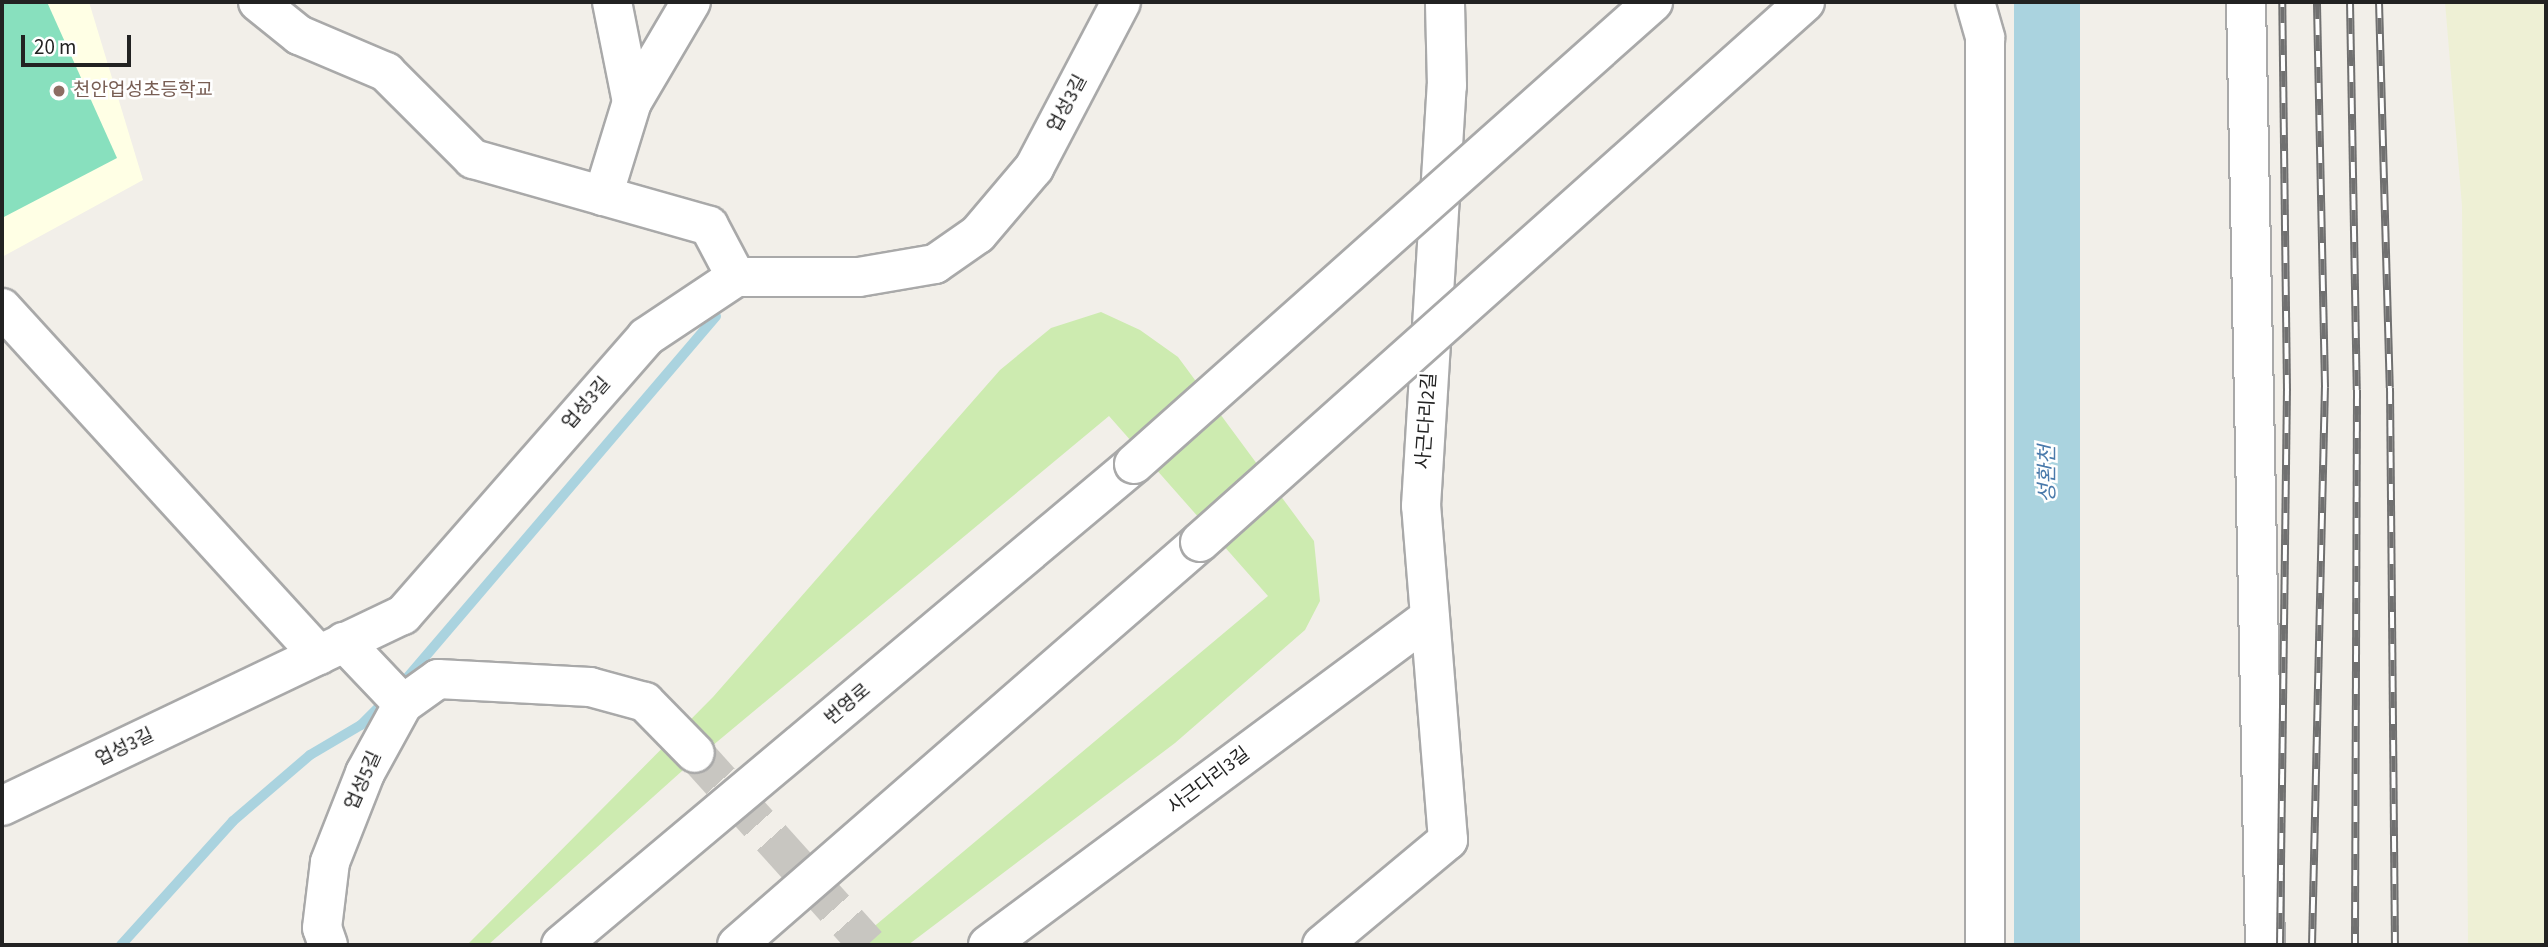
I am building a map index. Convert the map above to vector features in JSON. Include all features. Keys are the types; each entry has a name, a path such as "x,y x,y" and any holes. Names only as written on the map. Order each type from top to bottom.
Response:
{"street":[{"path":"258,2 299,35 386,72 473,159 709,226 736,277"},
{"path":"611,2 632,102"},
{"path":"603,196 632,102 691,2"},
{"name":"업성3길","path":"2,806 342,653 403,615 646,337 736,277 859,277 922,267 934,264 978,234 1034,168 1121,2"},
{"name":"사근다리2길","path":"1322,945 1448,840 1421,506 1447,86 1445,2"},
{"name":"번영로","path":"561,945 1134,464 1653,2"},
{"path":"737,945 1200,542 1805,2"},
{"path":"1975,2 1985,38 1985,945"},
{"path":"2246,2 2265,945"},
{"path":"2,307 342,653 400,700 438,679 590,687 645,702 695,753"},
{"name":"사근다리3길","path":"988,945 1430,617"},
{"name":"업성5길","path":"328,945 323,928 330,862 365,773 400,700"}],"shaded area":[{"name":"천안업성초등학교","path":"2,2 89,2 143,180 2,257"},
{"path":"2445,2 2546,2 2546,945 2468,945 2462,206"}],"green space":[{"name":"천안업성초등학교","path":"2,2 47,2 117,158 2,218"},
{"path":"1101,312 1140,330 1178,357 1314,541 1320,601 1305,630 1175,743 908,945 852,945 1268,596 1109,416 682,771 488,945 467,945 713,697 1000,370 1051,328"}],"waterway":[{"name":"성환천","path":"2047,2 2047,945"},
{"path":"401,685 716,316"},
{"path":"121,945 233,821 310,755 361,725 387,699"}],"tunnel":[{"path":"695,753 868,945"}],"railway":[{"path":"2280,945 2287,391 2282,2"},
{"path":"2312,945 2325,387 2317,2"},
{"path":"2350,2 2357,390 2355,945"},
{"path":"2379,2 2390,388 2395,945"}],"place":[{"name":"천안업성초등학교","path":"59,91"}]}
